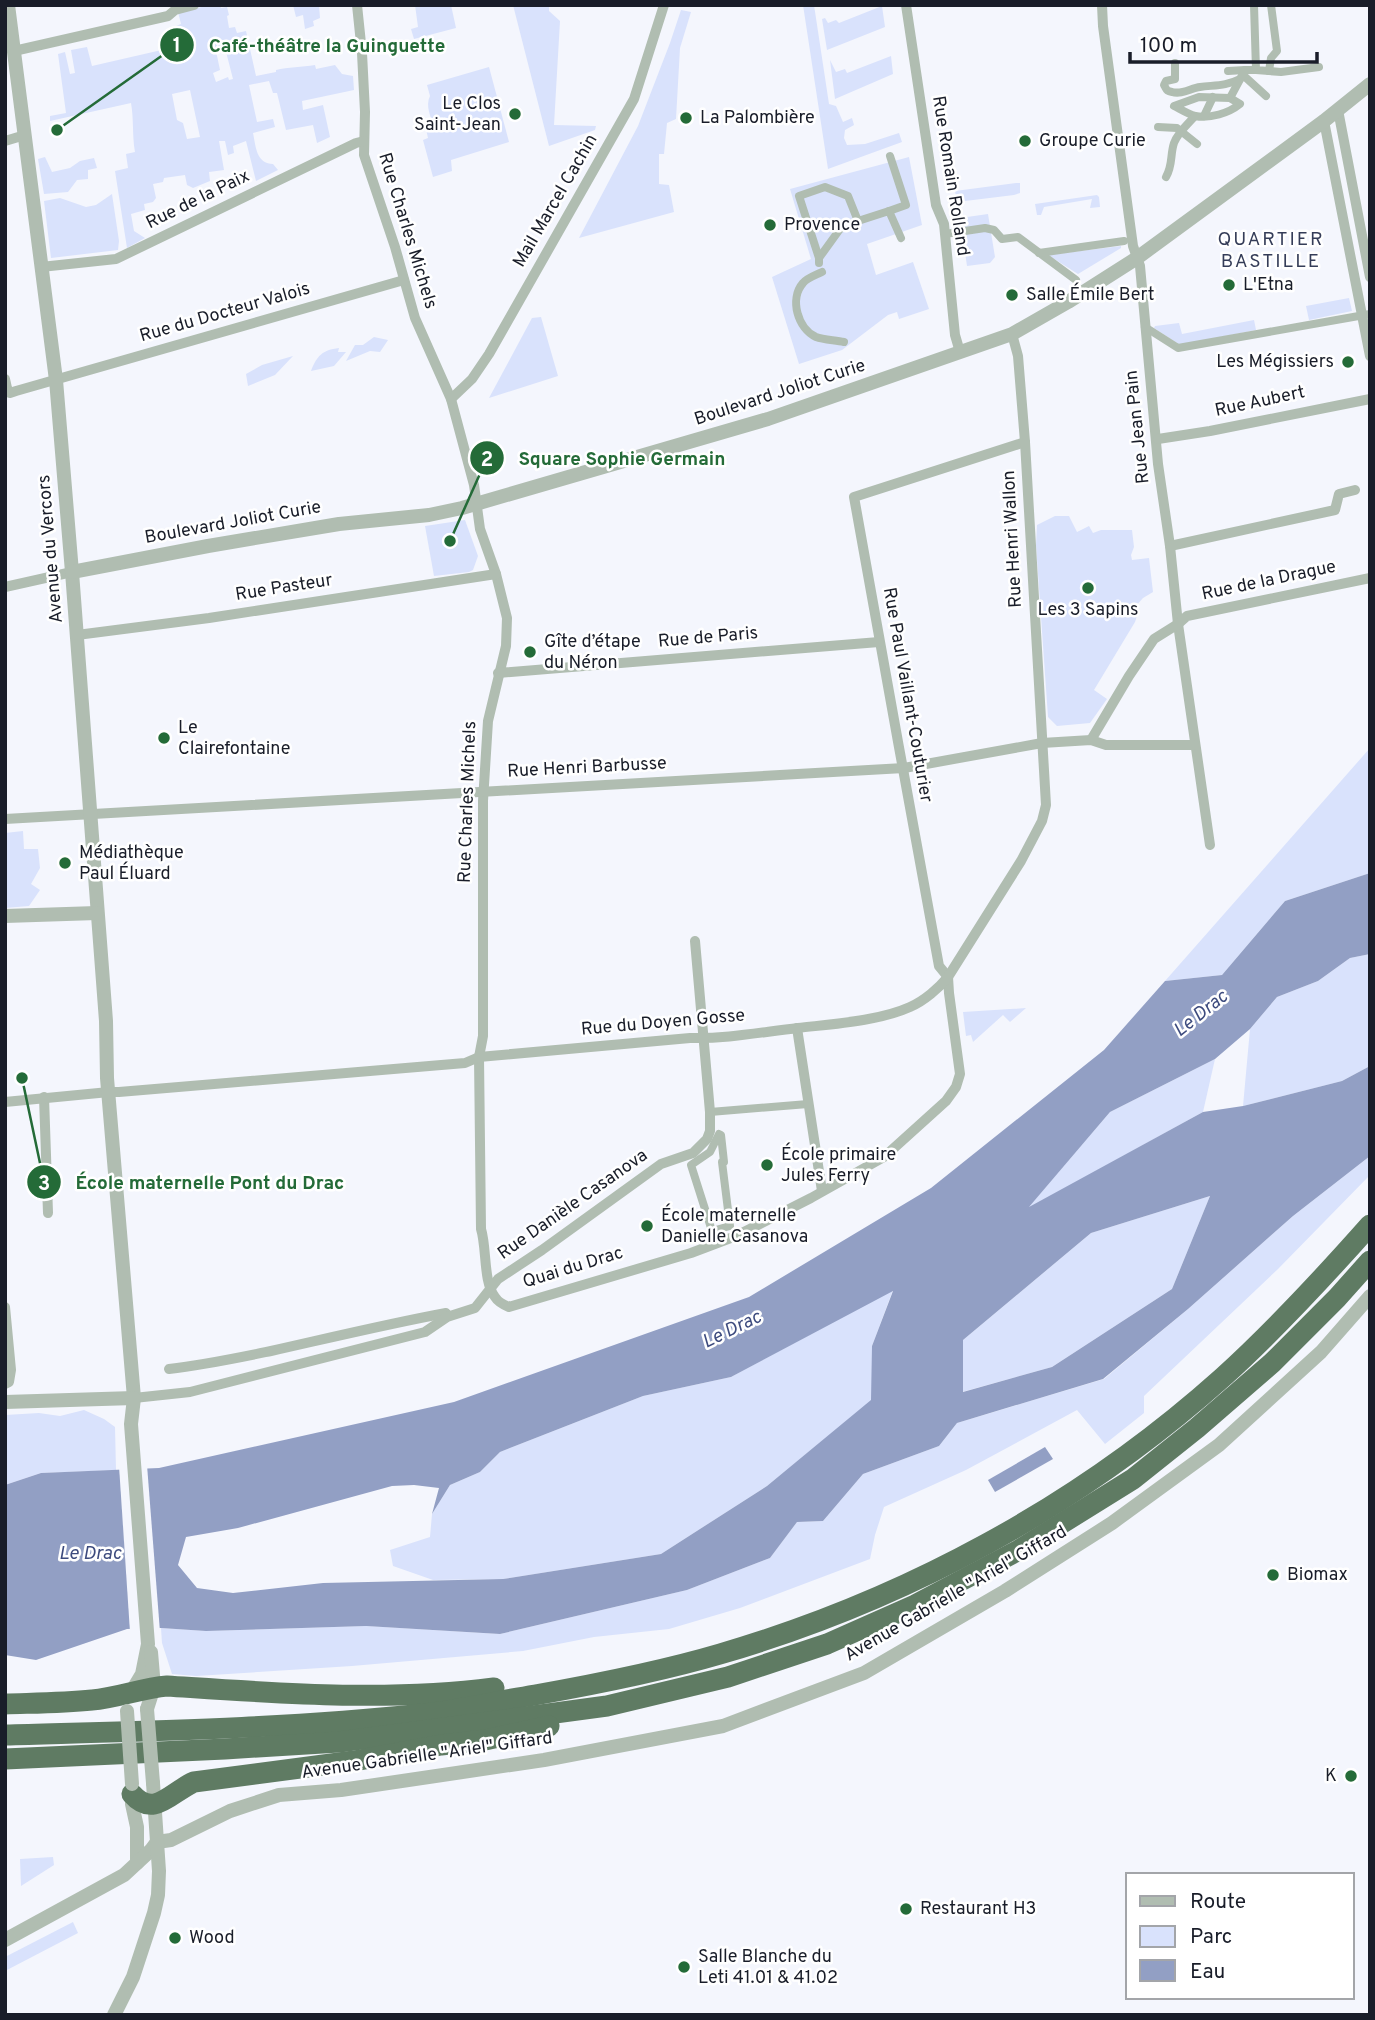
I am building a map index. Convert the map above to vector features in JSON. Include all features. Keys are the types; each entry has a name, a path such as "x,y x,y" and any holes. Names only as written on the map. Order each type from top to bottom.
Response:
{"highway":[{"path":"5,1735 164,1731 372,1719 428,1713 597,1684 722,1653 830,1617 930,1573 1009,1532 1114,1464 1158,1431 1245,1357 1292,1311 1370,1225"},
{"path":"5,1759 340,1742 607,1706 728,1677 827,1644 915,1605 1019,1550 1133,1479 1272,1363 1370,1261"},
{"path":"5,1704 92,1700 134,1704 154,1687 167,1686 275,1693 407,1695 472,1691 541,1682 597,1684"},
{"path":"132,1789 139,1803 155,1805 194,1782 485,1740 568,1722 607,1706"}],"street":[{"name":"Avenue du Vercors","path":"8,5 56,380 134,1398 131,1424 148,1644"},
{"path":"14,51 168,16 175,9 194,5"},
{"name":"Rue Charles Michels","path":"357,5 365,112 364,155 415,318 451,399 477,503 480,529 496,574 507,618 506,646 488,721 484,792 482,1036 479,1057 481,1229 485,1241 490,1288"},
{"name":"Mail Marcel Cachin","path":"451,399 472,379 489,354 634,99 664,5"},
{"name":"Rue Romain Rolland","path":"906,5 936,205 944,224 955,335 960,352"},
{"name":"Rue Jean Pain","path":"1102,5 1133,246 1140,266 1158,439 1158,464 1209,845"},
{"path":"1254,5 1255,70"},
{"path":"1269,71 1272,55 1277,51 1271,5"},
{"path":"1254,49 1272,55"},
{"path":"1175,62 1175,79 1164,85 1170,92 1179,93 1199,87 1228,85 1255,70 1280,72 1319,67"},
{"path":"1228,71 1243,75 1265,96"},
{"path":"1230,98 1243,75"},
{"name":"Boulevard Joliot Curie","path":"5,587 198,548 326,527 429,515 477,503 768,419 1012,334 1137,258 1324,121 1370,84"},
{"path":"1199,97 1213,97 1230,98 1240,104 1231,111 1200,116 1174,106 1199,97"},
{"path":"1166,177 1172,162 1174,144 1181,131 1200,116 1213,97"},
{"path":"1338,110 1370,276"},
{"path":"1324,121 1366,315 1370,356"},
{"path":"1158,127 1181,131 1197,144"},
{"path":"5,141 25,135"},
{"name":"Rue de la Paix","path":"41,267 116,259 344,148 364,141"},
{"path":"844,342 816,337 804,328 796,310 797,293 820,264 840,229 906,205 890,156"},
{"path":"820,264 799,196 825,187 848,196 858,221"},
{"path":"889,211 901,238"},
{"path":"945,234 985,228 994,230 1002,239 1018,237 1076,280"},
{"path":"1039,253 1124,241"},
{"name":"Rue du Docteur Valois","path":"5,379 10,393 404,280"},
{"path":"1145,327 1178,348 1366,315"},
{"name":"Rue Henri Wallon","path":"1012,334 1018,356 1025,442 1042,743"},
{"name":"Rue Aubert","path":"1158,439 1370,399"},
{"name":"Rue Paul Vaillant-Couturier","path":"960,1074 948,977 939,966 854,497 1025,442"},
{"path":"1170,546 1335,510 1339,494 1355,491"},
{"name":"Rue Pasteur","path":"77,635 209,618 496,574"},
{"name":"Rue de la Drague","path":"1178,624 1187,616 1370,578"},
{"path":"1178,624 1154,639 1091,740 1106,745 1194,745"},
{"name":"Rue de Paris","path":"498,674 879,642"},
{"name":"Rue Henri Barbusse","path":"5,818 904,768 1042,743 1091,740"},
{"name":"Rue du Doyen Gosse","path":"5,1102 465,1063 479,1057 690,1038 714,1039 873,1017 911,1007 941,986 948,977 1021,861 1042,821 1046,805 1042,743"},
{"path":"5,916 97,913"},
{"path":"695,941 710,1112 808,1104"},
{"path":"797,1028 822,1191"},
{"name":"Quai du Drac","path":"490,1288 495,1297 509,1307 691,1253 736,1236 782,1214 884,1157 946,1101 956,1087 960,1074"},
{"path":"44,1097 48,1213"},
{"name":"Rue Danièle Casanova","path":"490,1288 498,1279 661,1164 693,1153 704,1144 710,1131 710,1112"},
{"path":"719,1134 722,1162 730,1226 712,1231 691,1165 710,1152 719,1134"},
{"path":"5,1402 134,1398 190,1392 425,1332 447,1317 475,1308 490,1288"},
{"name":"Avenue Gabrielle \"Ariel\" Giffard","path":"156,1842 171,1840 230,1811 279,1795 341,1790 544,1760 723,1726 864,1673 1005,1591 1112,1523 1219,1445 1321,1352 1370,1296"},
{"path":"5,1307 10,1370 9,1381 5,1384"},
{"path":"169,1368 198,1366 446,1313 447,1317"},
{"path":"135,1865 137,1827 132,1789 134,1704 148,1644"},
{"path":"148,1644 153,1660 154,1687"},
{"path":"114,2015 133,1977 154,1913 159,1882 153,1783 134,1704"},
{"path":"137,1827 156,1842"},
{"path":"5,1940 104,1887 135,1865 156,1842"}],"green space":[{"path":"211,5 227,7 229,28 235,27 237,33 246,31 256,76 285,68 315,65 316,69 335,65 342,74 353,76 354,90 302,101 303,110 323,105 330,137 317,143 313,125 286,130 277,93 273,93 269,81 249,85 257,122 273,119 275,127 253,133 258,153 263,161 273,164 278,170 256,181 246,141 233,146 234,153 228,155 225,141 219,141 224,170 209,172 210,181 193,188 187,185 185,175 164,178 163,182 153,184 156,198 153,202 144,204 145,210 131,214 134,231 145,238 127,248 115,171 128,168 126,154 135,152 131,103 50,121 50,116 66,113 58,54 65,52 70,74 75,73 71,50 87,47 92,66 179,46 176,26 181,24 178,12","holes":["223,40 233,79 229,80 228,77 216,82 213,73 220,70 216,51 220,49 219,41","190,90 200,137 187,139 183,123 177,120 172,94"]},
{"path":"293,5 319,5 320,18 313,21 314,26 305,29 303,15 296,17"},
{"path":"415,5 451,5 456,28 414,39 411,29 418,27"},
{"path":"513,5 549,5 549,11 560,21 554,125 596,126 595,130 549,146"},
{"path":"803,5 814,5 829,104 836,106 843,122 852,118 854,125 845,130 847,145 865,144 899,133 902,142 828,169"},
{"path":"882,6 885,27 827,50 822,19 825,18 828,23 836,20 839,23"},
{"path":"681,10 691,12 680,48 676,119 667,123 664,154 659,154 659,184 669,185 674,212 579,238 638,126"},
{"path":"891,56 893,74 835,99 830,60 836,72 845,69 847,73"},
{"path":"489,67 509,142 451,160 452,171 433,177 423,140 428,138 426,129 434,127 428,108 430,96 427,85"},
{"path":"45,157 52,172 94,158 97,168 88,170 88,179 77,180 68,192 44,194 38,159"},
{"path":"909,157 922,225 867,244 876,275 913,262 929,309 899,319 897,312 888,315 842,350 799,364 772,277 811,259 790,189"},
{"path":"1020,183 1020,193 1014,195 957,202 955,191"},
{"path":"112,194 118,250 51,258 44,201 60,198 86,207 96,205"},
{"path":"1097,195 1100,207 1090,208 1092,199 1044,207 1041,215 1037,215 1035,204"},
{"path":"988,214 995,257 990,263 967,266 960,218"},
{"path":"1121,246 1078,274 1048,255"},
{"path":"1349,298 1352,311 1309,320 1306,306"},
{"path":"541,317 558,376 489,398 532,318"},
{"path":"1254,320 1256,330 1180,345 1154,328 1179,323 1182,334"},
{"path":"374,337 388,340 380,352 370,351 346,361 355,345 363,345"},
{"path":"339,348 338,352 346,352 334,366 311,371 321,355 328,350"},
{"path":"293,356 275,375 248,386 246,374 262,365"},
{"path":"1055,516 1069,516 1077,532 1089,526 1093,533 1101,530 1132,530 1132,560 1149,558 1153,592 1134,608 1137,616 1135,622 1094,690 1107,699 1090,723 1057,726 1048,717 1036,545 1037,525"},
{"path":"465,520 478,556 473,570 434,576 425,526"},
{"path":"1370,748 1370,873 1285,901 1222,975 1165,981"},
{"path":"23,831 24,849 38,849 40,868 31,884 40,890 29,906 5,908 5,833"},
{"path":"1370,954 1370,1066 1342,1081 1243,1106 1250,1029 1277,997 1318,981 1350,958"},
{"path":"1026,1008 1010,1022 1003,1015 973,1042 971,1035 966,1036 963,1012"},
{"path":"1215,1059 1203,1112 1027,1209 1110,1112"},
{"path":"1370,1156 1370,1175 1278,1269 1144,1396 1144,1413 1105,1444 1077,1410 966,1470 884,1507 870,1559 740,1608 669,1629 594,1637 523,1651 352,1666 196,1676 172,1674 162,1643 161,1628 206,1631 366,1626 500,1634 687,1590 770,1558 797,1522 823,1521 863,1474 939,1446 957,1423 1104,1379 1293,1216"},
{"path":"1210,1196 1172,1289 1052,1367 962,1392 963,1340 1091,1233"},
{"path":"893,1290 872,1346 872,1400 767,1486 661,1554 503,1579 433,1580 393,1566 390,1550 430,1537 432,1514 450,1485 480,1472 500,1452 643,1396 731,1377"},
{"path":"84,1410 115,1427 116,1470 41,1473 5,1485 5,1415 39,1413 60,1416"},
{"path":"53,1857 54,1865 21,1886 20,1859"},
{"path":"73,1922 78,1933 5,1971 5,1957"}],"water":[{"name":"Le Drac","path":"1370,873 1370,954 1350,958 1318,981 1277,997 1250,1029 1215,1059 1110,1112 1029,1207 1203,1112 1243,1106 1342,1081 1370,1066 1370,1156 1293,1216 1188,1309 1103,1379 957,1423 939,1446 863,1474 823,1521 797,1522 770,1558 687,1590 500,1634 366,1626 206,1631 127,1629 36,1660 5,1655 5,1485 41,1473 159,1468 454,1402 749,1297 931,1188 1104,1050 1165,981 1222,975 1285,901","holes":["1210,1196 1172,1289 1052,1367 963,1392 963,1340 1091,1233","893,1291 872,1346 871,1400 767,1486 661,1554 503,1579 323,1583 233,1593 197,1588 178,1565 186,1537 238,1528 392,1486 439,1488 432,1514 450,1485 480,1472 500,1452 643,1396 731,1377"]},
{"path":"1045,1447 1053,1459 995,1492 988,1480"}],"pier":[{"path":"147,1465 160,1632 130,1632 119,1466"}],"place":[{"name":"Le Clos Saint-Jean","path":"515,114"},
{"name":"La Palombière","path":"686,118"},
{"name":"Café-théâtre la Guinguette","path":"57,130"},
{"name":"Groupe Curie","path":"1025,141"},
{"name":"Provence","path":"770,225"},
{"name":"L'Etna","path":"1229,285"},
{"name":"Salle Émile Bert","path":"1012,295"},
{"name":"Les Mégissiers","path":"1348,362"},
{"name":"Square Sophie Germain","path":"450,541"},
{"name":"Les 3 Sapins","path":"1088,588"},
{"name":"Gîte d’étape du Néron","path":"530,652"},
{"name":"Le Clairefontaine","path":"164,738"},
{"name":"Médiathèque Paul Éluard","path":"65,863"},
{"name":"École maternelle Pont du Drac","path":"22,1078"},
{"name":"École primaire Jules Ferry","path":"767,1165"},
{"name":"École maternelle Danielle Casanova","path":"647,1226"},
{"name":"Biomax","path":"1273,1575"},
{"name":"K","path":"1351,1776"},
{"name":"Restaurant H3","path":"906,1909"},
{"name":"Wood","path":"175,1938"},
{"name":"Salle Blanche du Leti 41.01 & 41.02","path":"684,1967"}],"district":[{"name":"QUARTIER BASTILLE","path":"1271,251"}]}
